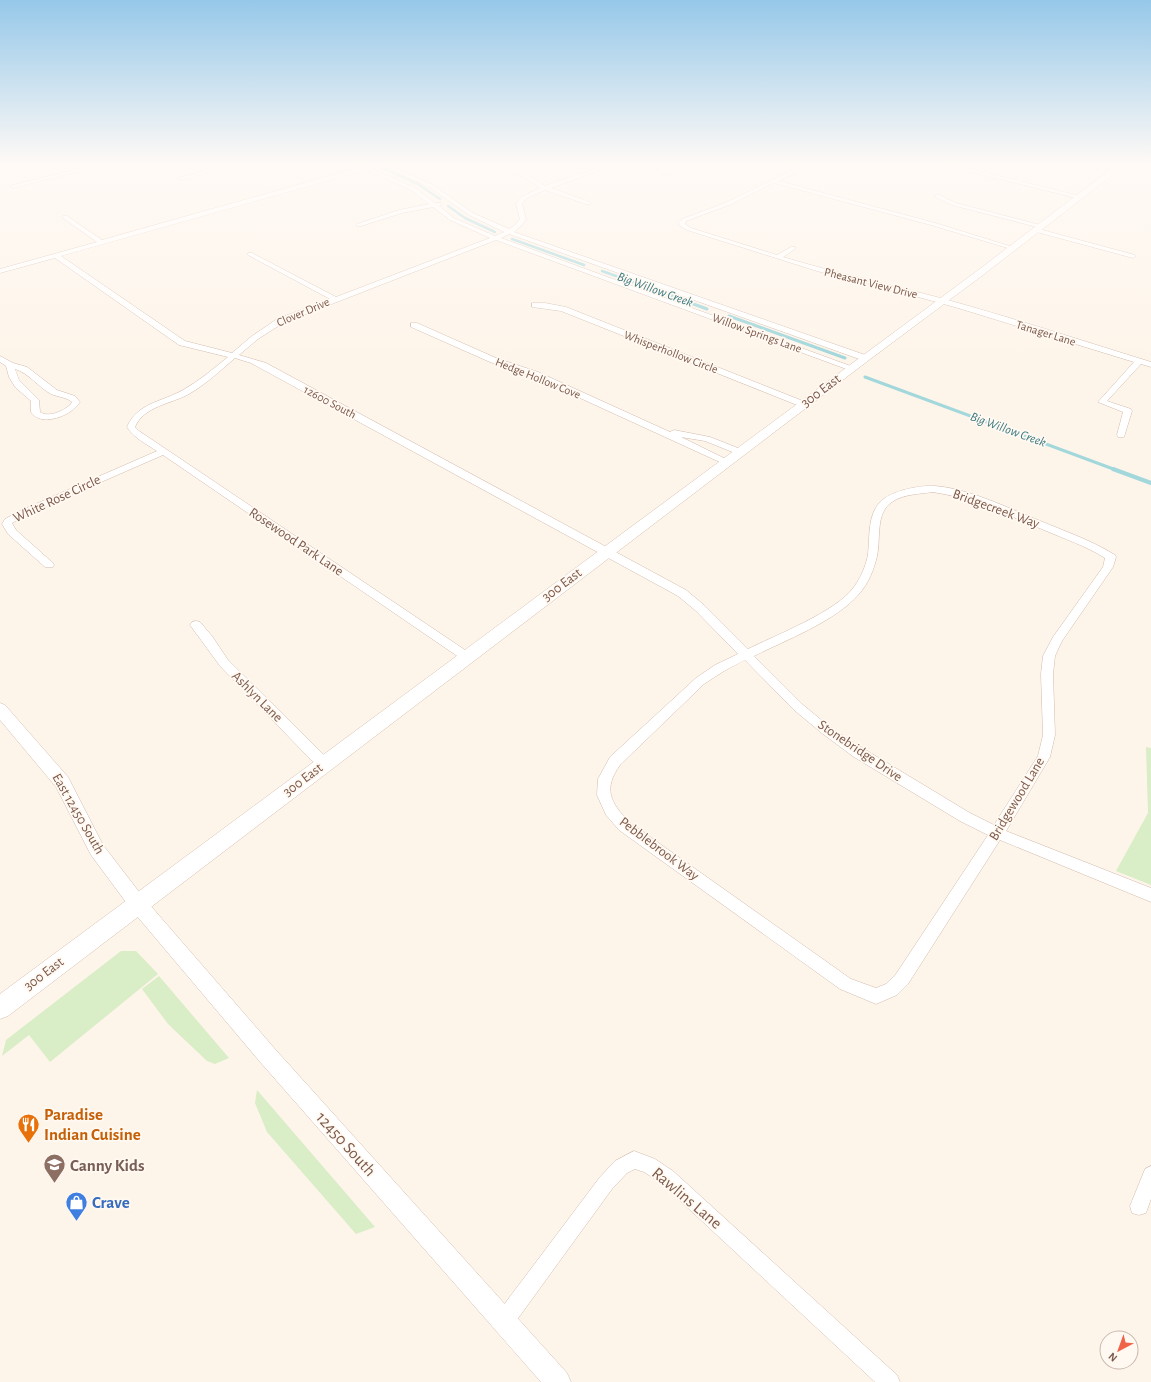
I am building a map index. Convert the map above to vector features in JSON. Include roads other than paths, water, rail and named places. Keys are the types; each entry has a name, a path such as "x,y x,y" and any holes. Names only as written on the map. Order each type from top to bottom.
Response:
{"main road":[{"name":"300 East","path":"0,1008 137,903 1038,228"}],"street":[{"path":"80,227 101,242"},
{"path":"0,271 153,227"},
{"name":"Willow Springs Lane","path":"472,227 495,238 852,368"},
{"name":"Willow Springs Lane","path":"499,227 865,358"},
{"path":"509,232 515,227"},
{"name":"Pheasant View Drive","path":"686,227 827,272 890,286 941,301"},
{"path":"943,227 1013,248"},
{"path":"1038,228 1133,256"},
{"name":"Clover Drive","path":"132,422 138,414 145,410 181,394 204,381 250,340 269,327 289,317 509,232"},
{"path":"778,257 793,248"},
{"path":"1126,262 1140,250"},
{"path":"250,254 335,299"},
{"name":"12600 South","path":"55,255 176,339 198,349 254,361 263,365 607,552"},
{"name":"Tanager Lane","path":"941,301 1151,365"},
{"name":"Whisperhollow Circle","path":"535,305 546,305 563,309 805,404"},
{"name":"Hedge Hollow Cove","path":"414,325 493,360 535,374 727,462"},
{"path":"0,358 10,366 24,369 54,392 72,398 76,402 74,407 66,412 56,415 45,416 37,414 35,412 35,400 14,382 10,374 10,366"},
{"path":"1121,435 1128,411 1102,402 1140,361"},
{"name":"Rosewood Park Lane","path":"132,422 131,427 133,430 163,452 466,657"},
{"name":"Hedge Hollow Cove","path":"661,431 707,439 740,452"},
{"name":"White Rose Circle","path":"49,565 12,532 7,524 8,521 25,512 163,452"},
{"name":"Bridgecreek Way","path":"746,655 826,615 848,598 864,580 871,566 874,551 876,522 881,506 888,500 907,492 933,490 965,495 1091,546 1111,557"},
{"name":"Stonebridge Drive","path":"607,552 671,587 692,601 798,707 827,731 893,774 965,817 997,833 1151,895"},
{"name":"Bridgewood Lane","path":"876,996 891,990 902,979 1038,767 1047,747 1049,736 1047,674 1049,656 1052,648 1108,568 1111,557"},
{"name":"Ashlyn Lane","path":"196,625 208,639 224,663 324,764"},
{"name":"Pebblebrook Way","path":"746,655 706,676 615,761 608,772 604,784 603,792 605,802 616,818 630,830 846,984 876,996"},
{"name":"East 12450 South","path":"0,709 62,782 97,850 137,903"},
{"name":"12450 South","path":"137,903 268,1056 558,1382"},
{"name":"Rawlins Lane","path":"504,1321 606,1183 621,1168 634,1160 649,1165 667,1177 890,1382"},
{"path":"1139,1206 1151,1175"}],"waterway":[{"name":"Big Willow Creek","path":"485,227 495,232"},
{"name":"Big Willow Creek","path":"512,239 584,265"},
{"name":"Big Willow Creek","path":"602,271 672,296"},
{"name":"Big Willow Creek","path":"669,295 707,309"},
{"name":"Big Willow Creek","path":"729,316 845,358"},
{"name":"Big Willow Creek","path":"865,377 1116,470"},
{"name":"Big Willow Creek","path":"1113,469 1151,483"}],"place":[{"name":"Paradise Indian Cuisine","path":"29,1144"},
{"name":"Canny Kids","path":"54,1184"},
{"name":"Crave","path":"77,1222"}]}
